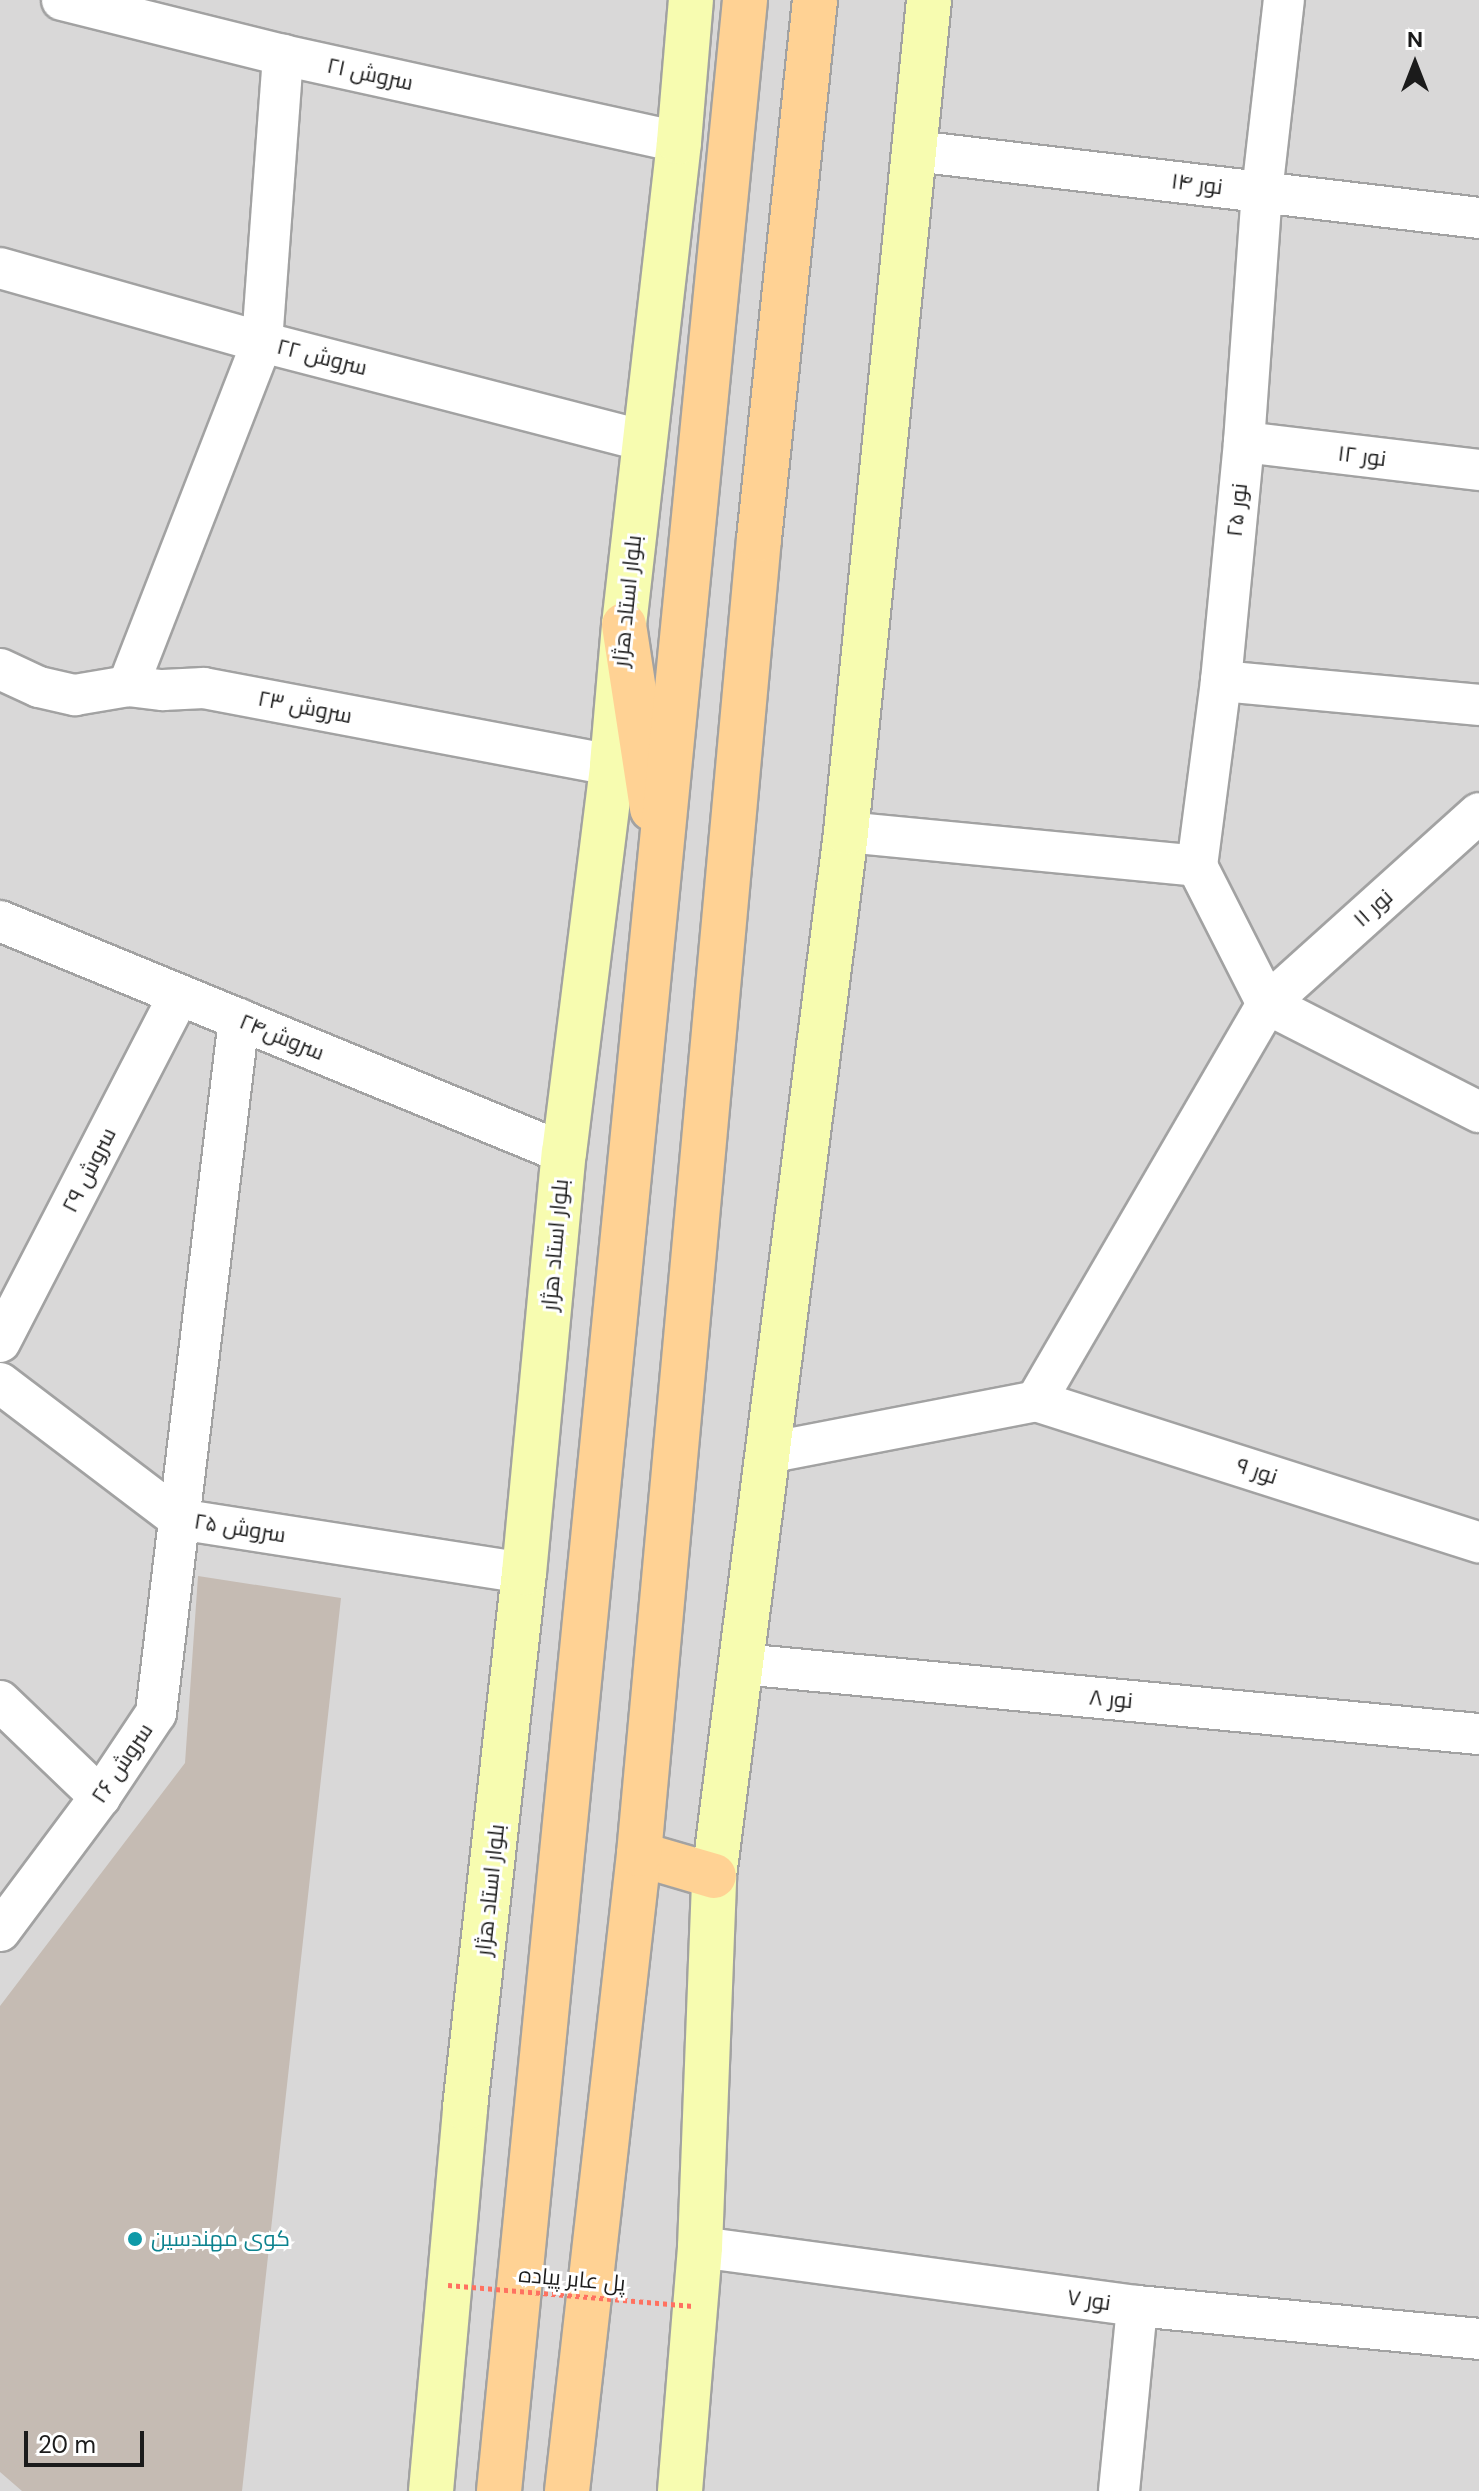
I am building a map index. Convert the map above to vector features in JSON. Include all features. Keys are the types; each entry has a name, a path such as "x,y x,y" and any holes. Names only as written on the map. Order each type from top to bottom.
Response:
{"main road":[{"name":"بلوار استاد هژار","path":"431,2491 448,2285 524,1573 564,1153 612,765 624,625 679,142 691,0"},
{"path":"499,2491 745,0"},
{"path":"567,2491 639,1854 759,539 815,0"},
{"path":"680,2491 700,2247 714,1876 846,832 929,0"},
{"path":"624,625 661,873"},
{"path":"639,1854 714,1876"}],"street":[{"name":"سروش ۲۱","path":"62,0 283,55 679,142"},
{"name":"نور ۲۵","path":"1197,866 1221,681 1244,442 1262,192 1284,0"},
{"path":"128,686 262,342 283,55"},
{"name":"نور ۱۴","path":"915,151 1479,218"},
{"name":"سروش ۲۲","path":"0,268 262,342 645,441"},
{"name":"نور ۱۲","path":"1244,442 1479,470"},
{"name":"سروش ۲۳","path":"0,669 39,687 75,695 128,686 163,690 204,688 612,765"},
{"path":"1221,681 1479,705"},
{"name":"نور ۱۱","path":"1036,1401 1267,1004 1479,813"},
{"path":"846,832 1197,866 1267,1004 1479,1112"},
{"name":"سروش۲۴","path":"0,921 178,997 239,1019 564,1153"},
{"name":"سروش ۲۹","path":"0,1342 178,997"},
{"name":"سروش ۲۶","path":"0,1931 100,1797 156,1713 239,1019"},
{"name":"سروش ۲۵","path":"0,1383 179,1519 524,1573"},
{"path":"767,1453 1036,1401"},
{"name":"نور ۹","path":"1036,1401 1479,1542"},
{"name":"نور ۸","path":"742,1664 1479,1734"},
{"path":"0,1701 100,1797"},
{"name":"نور ۷","path":"700,2247 1137,2306 1479,2339"},
{"path":"1119,2491 1137,2306"}],"path":[{"name":"پل عابر پیاده","path":"448,2285 693,2306"}],"shaded area":[{"path":"0,0 1479,0 1479,2491 0,2491"}],"building":[{"name":"کوی مهندسین","path":"198,1576 341,1598 242,2491 22,2491 0,2472 0,2006 185,1763"}],"place":[{"name":"کوی مهندسین","path":"135,2239"}]}
